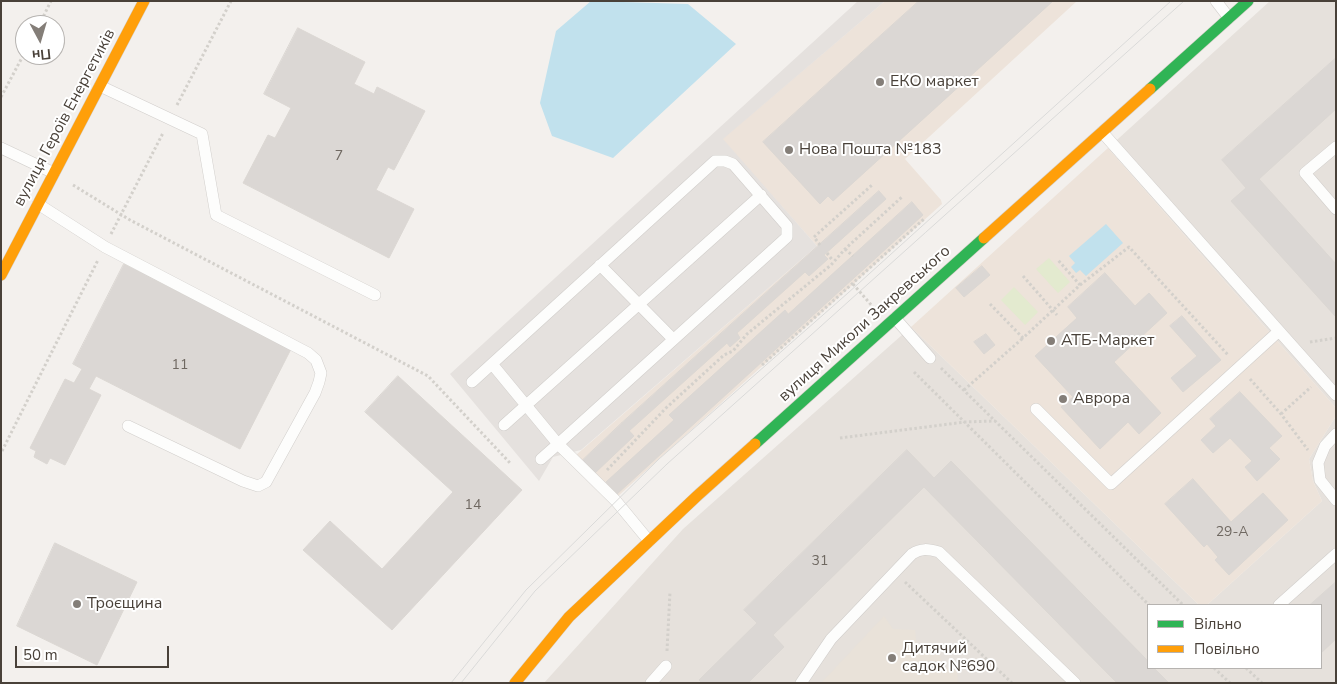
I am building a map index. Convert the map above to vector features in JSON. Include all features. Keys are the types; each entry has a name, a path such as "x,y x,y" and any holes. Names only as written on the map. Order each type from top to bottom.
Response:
{"street":[{"name":"вулиця Героїв Енергетиків","path":"1,275 144,1"},
{"name":"вулиця Миколи Закревського","path":"515,683 569,617 704,489 1248,1"}],"lane":[{"path":"1216,1 1229,18"},
{"path":"100,86 202,134 216,215 375,295"},
{"path":"1102,132 1336,395"},
{"path":"1336,147 1305,174 1336,209"},
{"path":"1,148 54,173"},
{"path":"472,382 715,161 725,161 733,164 761,195 787,226 787,237 541,459"},
{"path":"504,425 761,195"},
{"path":"38,204 105,247 308,353 316,360 321,373 315,393 266,482 258,486 243,481 128,426"},
{"path":"600,265 673,339"},
{"path":"896,318 930,358"},
{"path":"1036,409 1111,484 1279,332"},
{"path":"492,364 558,444 616,501 650,541"},
{"path":"1336,434 1325,446 1318,464 1320,480 1336,500"},
{"path":"800,683 831,639 894,572 919,549 939,552 1075,683"},
{"path":"1280,604 1336,554"},
{"path":"651,683 666,666"}],"path":[{"path":"44,15 51,1"},
{"path":"2,451 231,1"},
{"path":"1,98 18,65"},
{"path":"54,173 121,214 428,376 511,464"},
{"path":"820,245 814,237 872,185"},
{"path":"596,481 666,408 724,354 733,351 747,334 788,301 903,196"},
{"path":"762,365 865,270 924,219"},
{"path":"964,390 1080,285 1129,247 1281,414 1318,464"},
{"path":"845,248 852,256"},
{"path":"826,252 833,261"},
{"path":"1058,260 1080,285"},
{"path":"1023,276 1057,315"},
{"path":"990,304 1023,338"},
{"path":"1310,342 1336,338"},
{"path":"930,358 1182,604"},
{"path":"914,372 1149,604"},
{"path":"1281,414 1321,379"},
{"path":"840,438 965,422 995,421"},
{"path":"894,572 1012,683"},
{"path":"666,666 670,592"},
{"path":"1215,669 1230,683"},
{"path":"1247,669 1262,683"}],"shaded area":[{"path":"858,1 885,1 723,139 817,246 581,450 553,457 539,481 450,374"},
{"path":"885,1 1077,1 905,159 941,200 942,204 617,497 576,455 817,246 722,139"},
{"path":"1270,1 1336,1 1336,408 1108,148"},
{"path":"1108,148 1336,408 1336,416 1309,459 1313,481 1322,501 1208,604 1198,604 911,327"},
{"path":"911,327 1198,604 1147,604 1147,669 1322,669 1322,604 1208,604 1322,501 1313,481 1309,459 1336,416 1336,683 544,683 683,529"},
{"name":"Дитячий садок №690","path":"884,616 893,629 915,630 917,648 940,649 941,667 957,668 958,683 821,683"}],"green space":[{"path":"1049,258 1070,282 1058,293 1036,269"},
{"path":"1014,287 1038,312 1025,325 1001,300"}],"water":[{"path":"591,1 688,4 736,44 613,158 552,136 540,103 556,31"},
{"path":"1106,224 1123,243 1086,276 1080,270 1076,273 1071,267 1075,263 1069,256"}],"building":[{"path":"919,1 1053,1 833,201 828,196 820,204 763,142"},
{"path":"298,28 365,62 354,84 374,94 377,87 425,111 394,170 388,167 376,190 414,209 389,258 243,183 268,135 275,138 291,108 264,94"},
{"path":"1336,58 1336,109 1259,179 1336,264 1336,317 1231,201 1246,188 1222,160"},
{"path":"879,191 886,199 824,255 828,259 809,276 805,272 737,333 740,338 730,347 727,343 629,431 622,423"},
{"path":"912,202 923,215 617,494 606,482 674,420 669,415 785,310 788,314"},
{"path":"124,264 291,349 240,449 96,376 89,389 101,395 65,465 50,458 47,464 34,457 36,451 30,448 65,379 74,383 82,369 73,364"},
{"path":"982,266 990,275 964,297 956,288"},
{"path":"1105,273 1135,306 1149,293 1167,313 1114,362 1161,413 1139,434 1128,422 1100,449 1061,407 1073,397 1035,356 1077,318 1068,307"},
{"path":"1182,316 1221,360 1183,392 1171,378 1197,356 1170,326"},
{"path":"986,334 995,345 984,354 974,342"},
{"path":"398,376 522,490 392,630 303,550 330,521 382,569 453,492 365,412"},
{"path":"1240,392 1282,436 1269,448 1280,459 1257,481 1245,467 1252,461 1230,438 1213,453 1201,440 1216,426 1210,419"},
{"path":"622,423 634,436 595,473 583,460"},
{"path":"907,450 934,478 951,461 1147,660 1147,669 1155,669 1169,683 1117,683 924,487 773,635 784,647 748,683 702,683 699,680 757,623 744,610"},
{"path":"1193,479 1231,522 1263,493 1288,520 1229,575 1215,560 1218,557 1207,544 1204,547 1165,504"},
{"name":"Троєщина","path":"55,543 137,582 97,665 17,626"},
{"path":"1336,582 1336,639 1322,652 1322,604 1311,604"},
{"path":"936,662 936,670 918,671 918,663"}],"tram line":[{"path":"451,683 526,590 659,459 848,293 1171,1"},
{"path":"461,683 535,591 667,464 1184,1"}],"traffic: fast":[{"path":"1150,89 1248,1"},
{"path":"755,444 984,238"}],"traffic: slow":[{"path":"1,275 144,1"},
{"path":"984,238 1150,89"},
{"path":"515,683 569,617 755,444"}],"place":[{"name":"ЕКО маркет","path":"880,82"},
{"name":"Нова Пошта №183","path":"789,150"},
{"name":"АТБ-Маркет","path":"1051,341"},
{"name":"Аврора","path":"1063,399"},
{"name":"Троєщина","path":"77,604"},
{"name":"Дитячий садок №690","path":"892,658"}]}
